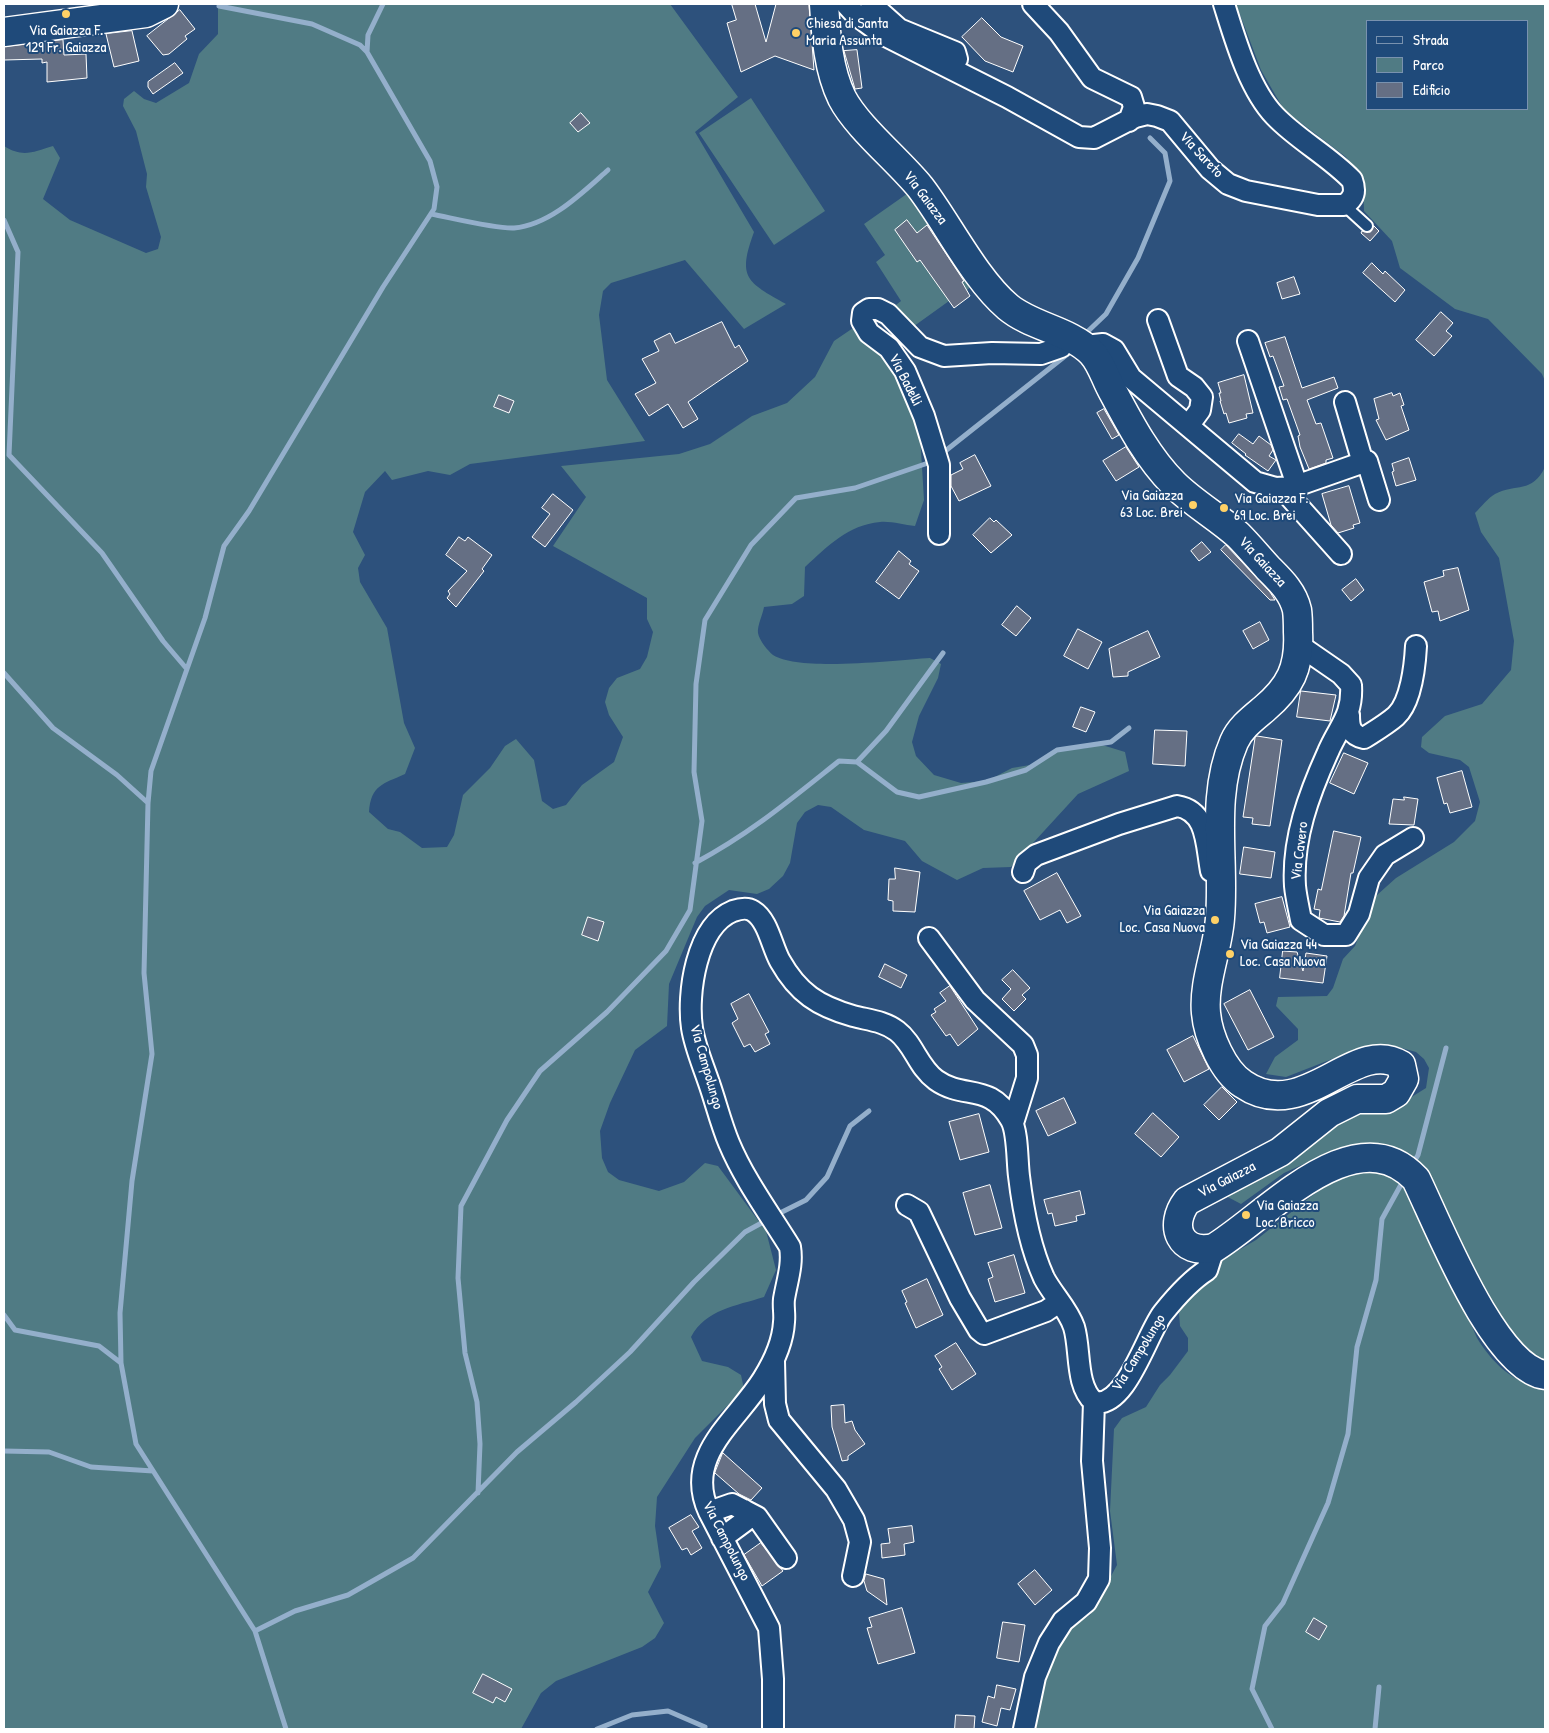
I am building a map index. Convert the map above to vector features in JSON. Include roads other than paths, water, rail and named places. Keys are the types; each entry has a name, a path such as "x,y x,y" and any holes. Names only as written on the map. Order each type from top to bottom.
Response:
{"main road":[{"path":"4,32 146,13 164,4"},
{"name":"Via Gaiazza","path":"824,4 826,42 840,96 850,111 920,186 980,274 1008,308 1077,343 1100,363 1111,388 1151,458 1175,485 1237,535 1288,588 1297,610 1299,645 1296,665 1284,691 1241,730 1234,741 1226,767 1220,810 1220,922 1206,999 1208,1028 1225,1064 1239,1082 1276,1097 1290,1095 1352,1067 1390,1058 1401,1065 1404,1079 1396,1092 1386,1099 1358,1099 1329,1113 1280,1152 1188,1201 1179,1213 1178,1220 1183,1240 1194,1248 1204,1250 1214,1248"},
{"path":"1214,1248 1313,1176 1338,1162 1363,1158 1382,1160 1405,1168 1416,1180 1481,1314 1517,1359 1536,1372 1545,1375"}],"street":[{"name":"Via Sareto","path":"846,4 856,16 882,34 1079,137 1094,138 1101,136 1147,114 1170,121 1210,169 1228,184 1246,190 1318,205 1344,205"},
{"path":"871,4 900,29 955,52 957,59 950,68"},
{"path":"1033,4 1059,32 1092,78 1131,97 1134,107 1129,121"},
{"path":"1224,4 1257,92 1268,107 1296,135 1321,152 1352,180 1354,186 1352,197 1344,205"},
{"name":"Via Badelli","path":"939,534 939,465 924,416 905,371 889,348 869,333 862,321 863,313 868,309 888,314 920,347 944,356 992,353 1041,354 1077,343"},
{"path":"1158,320 1178,376 1194,387 1202,397 1200,410 1189,425"},
{"path":"1248,340 1290,486 1341,554"},
{"name":"Via Gaiazza","path":"1077,343 1104,344 1114,350 1132,378 1255,482 1276,488 1290,486"},
{"path":"1345,402 1363,463"},
{"path":"1290,486 1367,461 1379,500"},
{"name":"Via Cavero","path":"1299,645 1341,674 1351,685 1352,702 1349,715 1330,748 1310,792 1298,836 1295,886 1301,920 1324,935 1346,935 1359,914 1369,878 1385,855 1413,838"},
{"path":"1349,715 1349,728 1356,736 1364,738 1397,715 1405,704 1415,661 1416,646"},
{"name":"Via Gaiazza","path":"1024,872 1026,863 1036,855 1119,824 1177,806 1187,808 1197,814 1202,824 1212,875 1216,887 1221,893"},
{"name":"Via Campolungo","path":"773,1729 774,1679 769,1628 709,1512 702,1492 701,1479 704,1462 729,1422 763,1380 774,1359 784,1324 784,1302 793,1261 790,1247 743,1171 729,1142 692,1028 691,995 696,965 703,943 725,915 744,908 752,910 762,922 778,958 795,986 810,997 826,1005 894,1028 908,1039 916,1056 935,1080 954,1088 988,1096 996,1100 1013,1123 1026,1219 1044,1276 1073,1326 1084,1386 1094,1402 1092,1461 1100,1548 1099,1578 1086,1602 1063,1621 1049,1643 1035,1677 1024,1729"},
{"path":"929,938 975,1000 1022,1045 1027,1055 1027,1078 1013,1123"},
{"path":"907,1205 918,1212 960,1298 979,1330 984,1334 1046,1311 1059,1302"},
{"name":"Via Campolungo","path":"1094,1402 1098,1403 1109,1400 1123,1386 1162,1314 1199,1275 1207,1270 1214,1248"},
{"path":"774,1359 775,1404 779,1420 836,1489 854,1520 860,1542 853,1576"},
{"path":"709,1512 732,1504 757,1516 786,1558"},
{"path":"722,1538 744,1521 744,1510"}],"lane":[{"path":"1344,205 1367,226"}],"waterway":[{"path":"286,1729 255,1631 136,1444 121,1363 120,1313 132,1181 152,1054 144,973 148,803 151,771 205,618 224,546 249,511 383,287 434,209 437,187 430,161 367,52 368,35 383,4"},
{"path":"219,6 312,24 360,45 367,52"},
{"path":"1083,336 1106,314 1138,258 1170,181 1165,153 1150,138"},
{"path":"431,214 496,227 514,228 527,226 540,221 565,206 608,170"},
{"path":"4,220 18,252 9,455 102,553 163,641 186,668"},
{"path":"944,452 1074,349"},
{"path":"478,1493 480,1444 477,1402 465,1353 458,1278 461,1206 507,1120 540,1071 607,1012 666,951 690,910 702,821 694,772 696,684 705,620 751,545 796,498 855,488 931,462"},
{"path":"857,762 886,731 943,653"},
{"path":"4,673 53,728 117,775 148,803"},
{"path":"695,863 752,828 787,803 839,761 857,762 897,792 919,797 986,782 1026,770 1057,750 1111,742 1129,728"},
{"path":"1411,1167 1418,1155 1446,1048"},
{"path":"774,1216 806,1200 827,1177 850,1126 869,1111"},
{"path":"1272,1729 1252,1689 1265,1626 1283,1603 1328,1503 1348,1434 1357,1347 1376,1280 1382,1219 1403,1181"},
{"path":"255,1631 295,1611 348,1595 413,1558 517,1452 576,1402 630,1352 694,1282 745,1232 767,1220"},
{"path":"4,1315 15,1330 99,1346 121,1363"},
{"path":"4,1451 49,1452 91,1467 153,1471"},
{"path":"1375,1729 1379,1687"},
{"path":"597,1729 632,1715 668,1711 705,1727"}],"place":[{"name":"Via Gaiazza F. 129 Fr. Gaiazza","path":"66,14"},
{"name":"Chiesa di Santa Maria Assunta","path":"796,33"},
{"name":"Via Gaiazza 63 Loc. Brei","path":"1193,505"},
{"name":"Via Gaiazza F. 69 Loc. Brei","path":"1224,508"},
{"name":"Via Gaiazza Loc. Casa Nuova","path":"1215,920"},
{"name":"Via Gaiazza 44 Loc. Casa Nuova","path":"1230,954"},
{"name":"Via Gaiazza Loc. Bricco","path":"1246,1215"}]}
